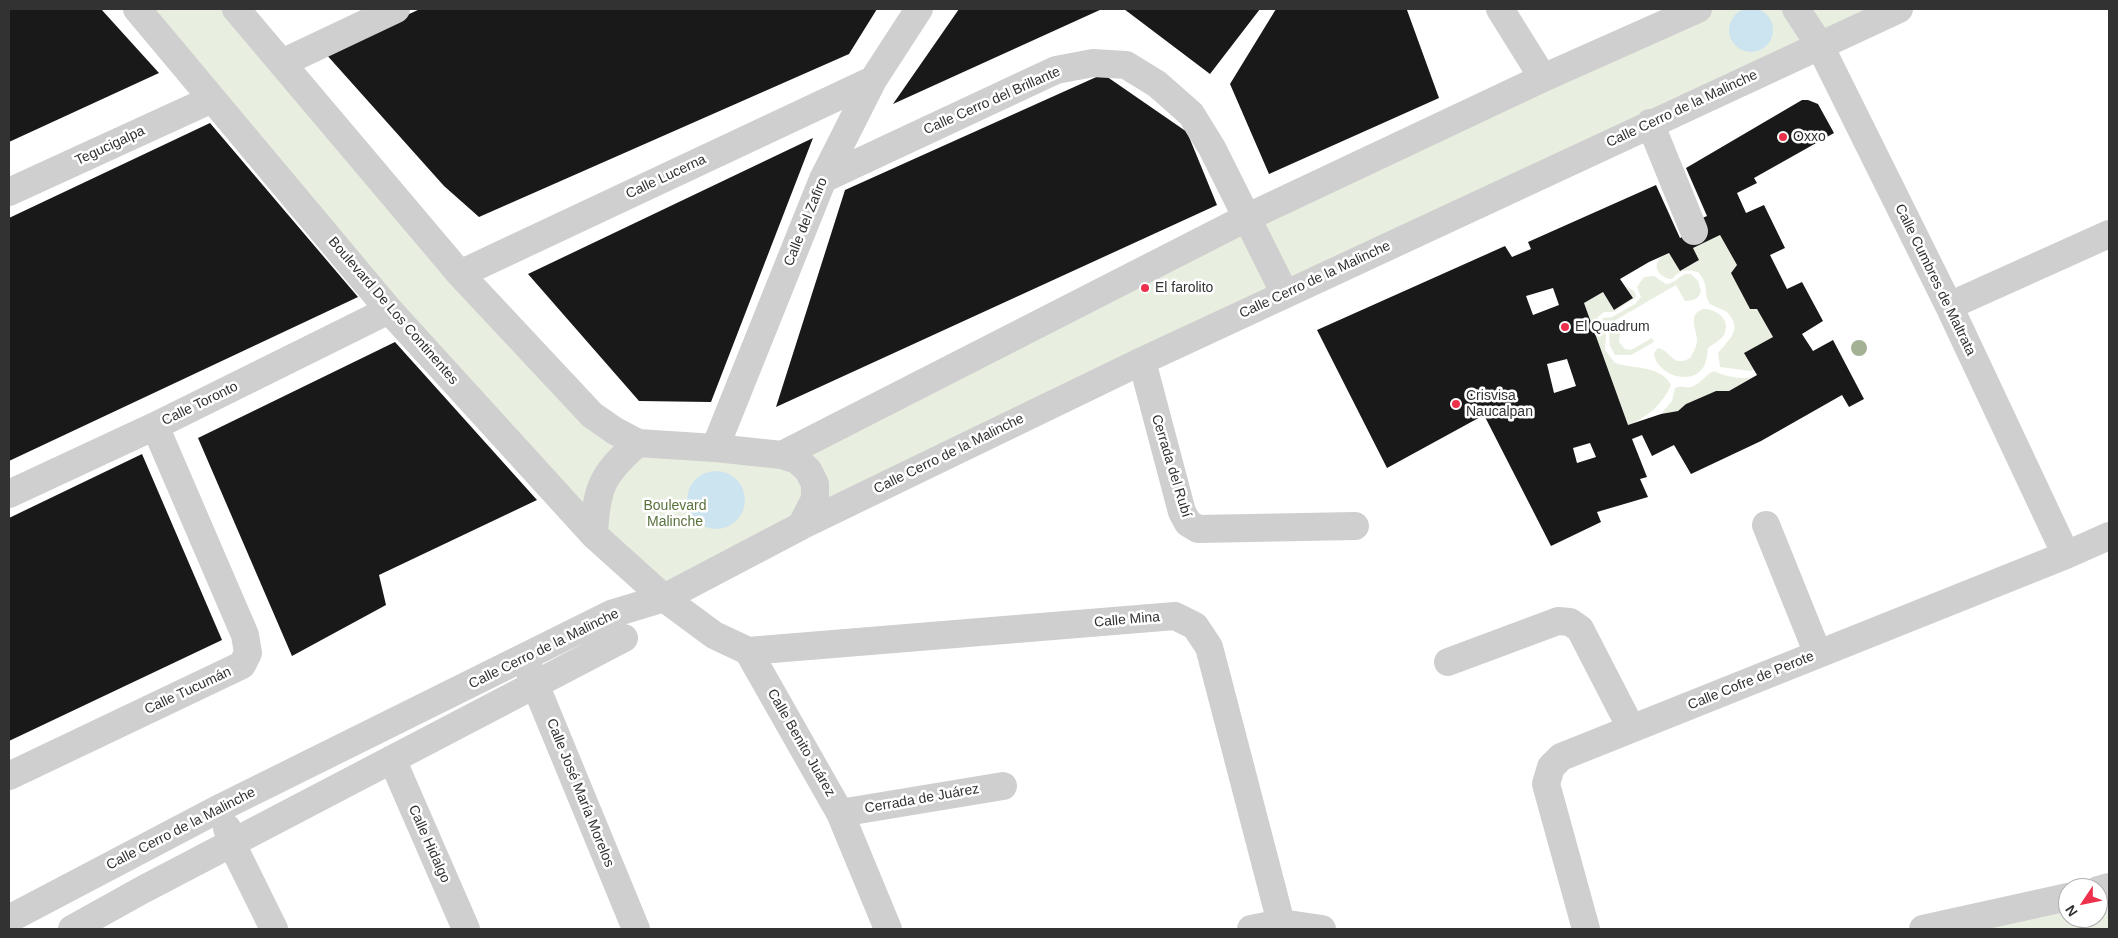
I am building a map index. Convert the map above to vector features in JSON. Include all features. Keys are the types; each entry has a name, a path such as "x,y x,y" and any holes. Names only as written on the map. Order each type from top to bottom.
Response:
{"street":[{"name":"Boulevard De Los Continentes","path":"137,9 389,310 594,535 664,598"},
{"path":"236,9 460,274 592,415 638,444 715,448 782,456 797,460 808,470 815,484 815,499 802,526"},
{"path":"282,64 396,9"},
{"name":"Calle del Zafiro","path":"715,448 823,179 873,80 919,9"},
{"path":"1500,9 1543,78"},
{"path":"782,456 1246,218 1543,78 1698,9"},
{"name":"Calle Cumbres de Maltrata","path":"1796,9 1820,44 1949,306 2066,555"},
{"name":"Calle Cerro de la Malinche","path":"9,919 222,807 611,614 664,598 802,526 1142,361 1650,123 1899,9"},
{"name":"Calle Cerro del Brillante","path":"823,179 1056,70 1093,63 1126,65 1157,84 1191,114 1212,148 1286,294"},
{"name":"Calle Lucerna","path":"460,274 873,80"},
{"name":"Tegucigalpa","path":"9,192 212,99"},
{"path":"1650,123 1694,232"},
{"path":"1949,306 2109,234"},
{"name":"Calle Toronto","path":"9,494 155,426 389,310"},
{"name":"Cerrada del Rubí","path":"1142,361 1182,512 1188,523 1198,529 1355,526"},
{"name":"Calle Tucumán","path":"9,776 242,665 248,653 245,634 155,426"},
{"path":"594,535 595,511 599,492 607,475 616,462 638,444"},
{"path":"1766,525 1818,654"},
{"name":"Calle Cofre de Perote","path":"1586,929 1546,784 1551,767 1561,757 2066,555 2109,536"},
{"path":"664,598 714,635 748,651"},
{"name":"Calle Mina","path":"748,651 1175,616 1195,626 1209,647 1281,923"},
{"path":"1448,662 1558,621 1570,622 1580,629 1631,728"},
{"name":"Calle Cerro de la Malinche","path":"72,929 624,638"},
{"name":"Calle Benito Juárez","path":"748,651 840,813 888,929"},
{"name":"Calle José María Morelos","path":"523,658 636,929"},
{"name":"Calle Hidalgo","path":"392,759 466,929"},
{"name":"Cerrada de Juárez","path":"840,813 1003,786"},
{"path":"222,807 232,844 274,929"},
{"path":"1923,929 2058,899"},
{"path":"1251,929 1281,923 1322,929"}],"green space":[{"name":"Boulevard Malinche","path":"137,9 236,9 460,274 638,443 782,455 1698,9 1897,9 664,598"},
{"path":"1720,235 1737,265 1732,273 1750,309 1757,309 1773,337 1754,370 1750,371 1720,367 1718,353 1733,334 1734,324 1727,312 1710,304 1704,282 1698,272 1684,271 1672,279 1660,274 1657,268 1659,260 1669,253 1681,271 1699,260 1693,248"},
{"path":"1685,274 1691,274 1698,281 1701,291 1699,296 1693,300 1685,301 1676,285 1614,321 1620,332 1619,342 1625,349 1631,350 1652,338 1654,342 1631,355 1615,355 1610,346 1609,334 1601,325 1603,318 1612,317 1635,304 1641,297 1637,287 1644,277 1654,276 1666,284"},
{"path":"1626,286 1634,291 1635,298 1613,312 1604,312 1598,317 1597,328 1606,335 1605,350 1615,363 1653,371 1660,374 1671,385 1654,410 1628,425 1584,303 1603,292 1615,310 1633,298"},
{"path":"1703,309 1708,309 1721,316 1726,324 1724,335 1708,348 1705,364 1700,372 1693,376 1676,376 1661,367 1656,361 1654,353 1658,348 1679,361 1690,358 1697,342 1694,324 1695,315"},
{"path":"1714,371 1733,377 1753,377 1729,391 1716,391 1686,404 1678,411 1661,414 1672,401 1675,388 1691,387"},
{"path":"2108,898 2109,929 1980,929 2058,910 2058,928 2108,928"}],"water":[{"path":"1747,8 1755,8 1767,14 1773,30 1767,46 1755,52 1747,52 1735,46 1729,34 1729,26 1735,14"},
{"path":"716,471 727,473 737,479 743,489 745,500 743,511 737,521 727,527 716,529 705,527 695,521 689,511 687,500 689,489 695,479 705,473"}],"building":[{"path":"9,9 101,9 159,73 9,142"},
{"path":"420,9 877,9 849,54 479,217 444,186 325,53"},
{"path":"959,9 1102,9 893,104"},
{"path":"1124,9 1260,9 1210,74"},
{"path":"1276,9 1410,9 1407,10 1439,98 1269,174 1230,84"},
{"path":"1103,74 1187,132 1217,205 776,407 845,190"},
{"path":"1802,100 1818,104 1834,133 1754,178 1757,183 1737,193 1746,213 1764,205 1785,248 1770,255 1787,289 1802,282 1823,321 1802,334 1813,351 1833,340 1864,399 1849,407 1842,395 1761,441 1691,474 1674,445 1652,456 1642,435 1632,439 1647,477 1640,479 1648,497 1597,512 1601,522 1551,546 1484,415 1387,468 1317,330 1505,246 1512,257 1531,249 1528,242 1656,185 1680,238 1694,231 1700,219 1707,216 1686,168","holes":["1720,235 1737,265 1731,273 1750,309 1757,309 1773,337 1744,353 1757,375 1729,391 1716,391 1686,404 1678,411 1661,414 1628,425 1584,303 1603,292 1614,310 1633,298 1620,279 1669,253 1680,271 1699,260 1693,248","1553,288 1559,305 1533,315 1526,296","1567,359 1576,386 1554,393 1547,364","1590,443 1596,457 1577,463 1573,448"]},
{"path":"210,123 358,297 9,461 9,218"},
{"path":"813,138 711,402 639,401 528,274"},
{"path":"395,342 537,500 379,575 386,605 292,656 198,438"},
{"path":"142,454 222,640 9,741 9,518"}],"place":[{"name":"Oxxo","path":"1783,137"},
{"name":"El farolito","path":"1145,288"},
{"name":"El Quadrum","path":"1565,327"},
{"name":"Crisvisa Naucalpan","path":"1456,404"}]}
